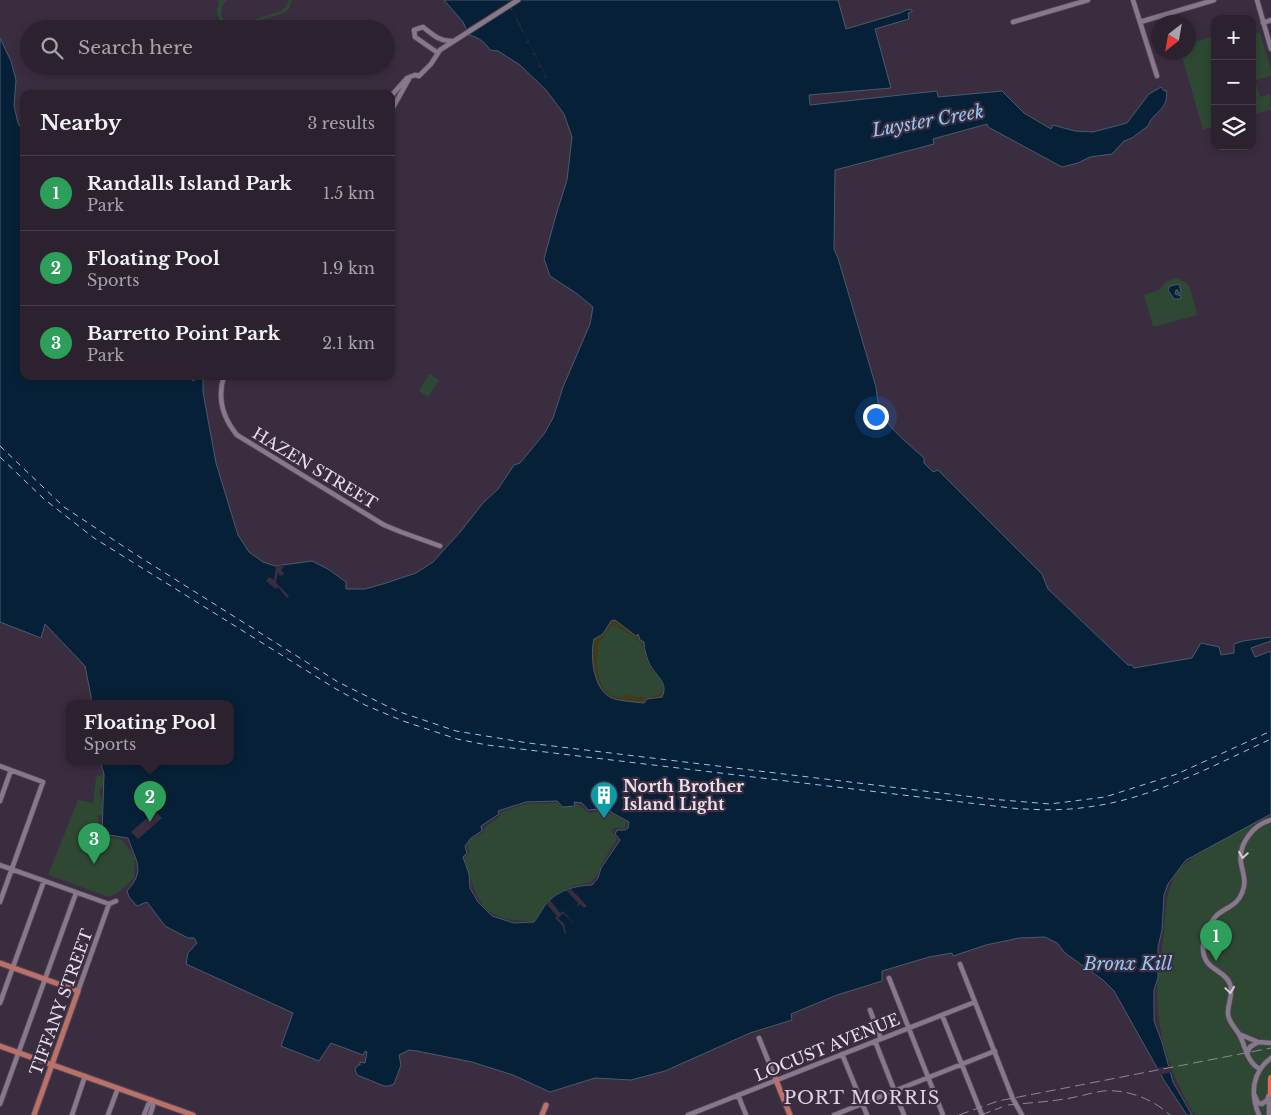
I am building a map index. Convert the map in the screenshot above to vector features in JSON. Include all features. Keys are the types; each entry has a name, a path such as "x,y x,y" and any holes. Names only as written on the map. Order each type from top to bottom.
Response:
{"highway":[{"path":"1270,1094 1271,1078"}],"main road":[{"path":"0,964 78,991"},
{"name":"TIFFANY STREET","path":"34,1115 78,991"},
{"path":"0,1046 193,1115"},
{"path":"776,1080 790,1115"},
{"path":"542,1115 546,1105"}],"street":[{"path":"395,92 407,78 415,74 419,76 431,64 438,53 452,41 518,0"},
{"path":"1013,22 1088,0"},
{"path":"1133,0 1157,76"},
{"path":"1140,22 1214,0"},
{"path":"1257,0 1271,49"},
{"path":"1263,23 1271,20"},
{"path":"438,53 414,37 414,30 423,27 438,39 452,41"},
{"path":"395,104 410,77"},
{"name":"HAZEN STREET","path":"224,380 222,409 228,424 237,435 384,524 400,532 440,546"},
{"path":"0,766 43,782 0,902"},
{"path":"0,800 11,770"},
{"path":"1260,1069 1253,1064 1231,1023 1228,1014 1232,993 1230,984 1225,977 1209,965 1204,954 1203,944 1213,920 1234,905 1243,892 1245,879 1242,854 1249,835 1259,825 1271,820"},
{"path":"0,865 109,904 116,901"},
{"path":"0,1003 44,881"},
{"path":"0,1104 76,893"},
{"name":"TIFFANY STREET","path":"78,991 109,904"},
{"path":"960,964 1013,1099 1022,1115"},
{"path":"889,978 943,1115"},
{"name":"LOCUST AVENUE","path":"688,1115 707,1110 738,1095 976,1002"},
{"path":"870,1010 881,1039"},
{"path":"942,1015 982,1115"},
{"path":"1238,1033 1258,1042 1271,1043"},
{"path":"759,1038 776,1080"},
{"path":"874,1041 904,1115"},
{"path":"1247,1054 1250,1047 1258,1042"},
{"path":"834,1115 995,1051"},
{"path":"842,1054 867,1115"},
{"path":"1259,1115 1253,1095 1255,1080 1260,1069 1271,1058"},
{"path":"72,1115 86,1076"},
{"path":"1255,1080 1255,1096 1258,1103 1265,1103 1270,1094"},
{"path":"108,1115 118,1088"},
{"path":"1269,1115 1271,1088"},
{"path":"738,1095 746,1115"},
{"path":"144,1115 152,1100"},
{"path":"150,1115 153,1106 152,1100"}],"green space":[{"path":"217,0 227,0 222,6 221,15 224,20 220,20 217,13 219,2"},
{"path":"289,0 292,0 289,9 282,14 261,20 253,20 281,11 286,7"},
{"path":"1260,32 1271,76 1256,80 1256,60 1256,33"},
{"path":"1211,37 1211,127 1203,130 1183,60 1196,60 1196,41"},
{"path":"1256,83 1260,97 1270,94 1271,110 1256,114"},
{"path":"1177,278 1188,284 1197,315 1153,327 1144,295 1159,290 1167,281"},
{"path":"429,374 439,380 428,397 419,391"},
{"path":"614,625 635,637 641,643 651,670 663,683 662,693 646,698 637,698 630,695 618,697 609,694 605,690 597,674 596,656 599,650 597,645 611,626"},
{"path":"104,774 103,786 99,790 102,801 102,815 98,815 101,832 106,836 122,840 135,857 134,878 119,892 109,897 48,875 78,800 93,803 96,777"},
{"path":"556,803 562,807 576,807 575,803 590,813 609,813 627,822 625,828 614,828 611,831 617,839 601,865 597,876 591,882 573,886 556,894 546,903 534,921 502,918 491,913 478,897 473,886 464,857 470,852 467,845 471,839 483,833 485,827 498,818 502,812 526,804"},
{"path":"1271,816 1271,1115 1195,1115 1179,1087 1167,1056 1158,1009 1158,978 1169,892 1174,877 1179,870 1195,856 1250,825"}],"sand":[{"path":"615,619 636,635 638,634 642,641 644,641 650,665 662,681 651,670 641,643 635,637 614,625 611,626 597,645 597,649 599,649 597,655 597,674 605,690 613,696 623,697 630,695 635,698 641,696 644,698 662,693 663,684 664,692 662,697 647,699 642,704 614,699 604,693 596,679 592,654 594,639 603,634 611,621"},
{"path":"99,830 103,836 102,840 97,842 90,840 90,833"}],"water":[{"path":"444,0 838,0 846,29 909,9 912,12 908,13 909,19 875,29 891,88 809,95 810,105 937,91 938,97 1002,91 1024,113 1051,129 1053,125 1075,131 1093,132 1127,123 1149,94 1161,87 1164,91 1166,90 1167,97 1163,106 1148,126 1132,138 1124,141 1112,154 1090,157 1078,163 1062,167 988,127 987,124 933,139 934,144 835,170 834,249 876,387 880,408 890,426 924,458 924,463 933,472 938,470 1042,574 1048,589 1128,665 1132,665 1134,668 1192,658 1201,643 1219,647 1221,655 1234,653 1234,644 1271,637 1271,641 1251,648 1255,657 1271,651 1271,814 1186,860 1168,884 1164,895 1162,930 1158,947 1158,978 1154,990 1154,1021 1173,1082 1192,1115 1187,1115 1165,1082 1114,991 1103,980 1065,953 1057,943 1045,937 1019,938 986,945 953,956 952,953 929,957 882,971 882,981 837,995 791,1014 792,1020 750,1033 665,1071 631,1080 595,1078 550,1092 513,1075 472,1062 409,1050 399,1055 401,1065 394,1084 384,1086 357,1075 355,1069 360,1065 360,1062 365,1063 367,1052 365,1051 363,1055 331,1043 319,1061 281,1046 293,1013 186,964 188,953 197,943 194,938 188,938 165,926 147,902 137,906 129,897 127,891 133,884 138,866 128,838 102,834 104,774 101,765 234,765 234,700 91,700 85,666 45,624 41,638 0,622 0,38 11,61 16,80 14,106 20,126 20,380 203,380 203,392 216,463 238,535 249,552 263,562 275,566 312,561 328,569 346,582 346,589 365,589 416,573 433,562 483,503 498,489 514,465 520,463 544,434 553,418 563,387 590,324 593,307 550,276 544,259 567,180 572,137 564,114 546,90 520,65 498,51 490,50 481,40 469,35 463,22","holes":["615,620 636,636 638,634 640,640 644,642 649,663 661,680 664,688 662,697 647,699 644,703 610,697 604,693 594,671 592,654 594,639 603,634 611,621","557,801 563,807 575,806 574,802 582,803 588,810 609,808 611,812 629,822 628,828 617,830 615,834 620,840 592,885 575,887 557,894 546,904 534,922 514,923 492,916 478,902 470,888 469,874 463,857 467,853 465,846 471,838 482,831 481,826 499,814 498,811 526,802"]},
{"path":"1179,284 1181,292 1178,293 1178,290 1176,290 1175,294 1181,296 1180,299 1174,299 1168,290 1170,286"}],"pier":[{"path":"507,0 509,2 512,0 522,0 466,35 464,30 508,3"},
{"path":"511,7 547,78 544,78 546,77 541,67 539,67 540,65 535,55 532,54 534,53 529,43 526,43 528,41 523,31 521,32 522,30 512,10 510,10"},
{"path":"282,565 284,568 281,569 284,574 280,576 278,572 276,583 289,596 287,598 278,587 276,589 266,581 269,577 274,580 276,566"},
{"path":"155,811 162,818 138,839 131,832"},
{"path":"571,889 587,906 584,908 580,904 577,905 578,903 566,890"},
{"path":"550,900 560,913 563,911 576,925 563,913 558,918 564,924 565,934 562,925 555,918 557,916 547,903"},
{"path":"1171,1066 1172,1072 1159,1075 1155,1068"}],"ferry route":[{"path":"0,446 64,507 338,682 397,711 456,731 528,743 990,799 1050,804 1105,797 1177,774 1271,731"},
{"path":"0,457 44,499 94,538 336,689 365,705 403,721 457,739 487,745 1011,808 1049,810 1088,807 1135,797 1181,780 1271,739"}],"railway":[{"path":"959,1115 998,1101 1271,1048"},
{"path":"1008,1105 1058,1100 1112,1091 1139,1096 1156,1104 1170,1115"},
{"path":"981,1115 1002,1107"}],"place":[{"name":"North Brother Island Light","path":"604,819"},
{"name":"Floating Pool","path":"150,822"},
{"name":"Barretto Point Park","path":"94,864"},
{"name":"Randalls Island Park","path":"1216,961"}],"district":[{"name":"PORT MORRIS","path":"862,1098"}],"water label":[{"name":"Luyster Creek","path":"928,121"},
{"name":"Bronx Kill","path":"1128,964"}]}
